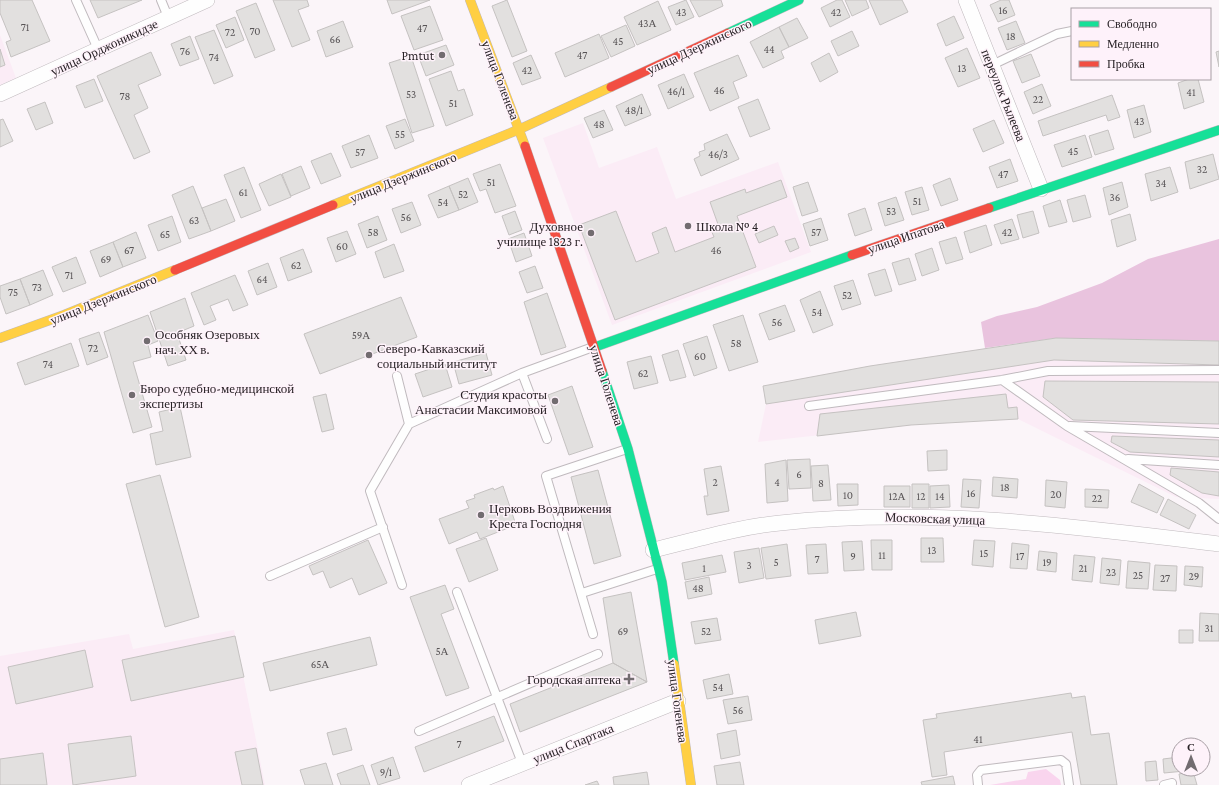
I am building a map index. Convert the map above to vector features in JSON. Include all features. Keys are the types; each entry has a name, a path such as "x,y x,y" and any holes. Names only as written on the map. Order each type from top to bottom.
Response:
{"street":[{"name":"улица Орджоникидзе","path":"0,94 207,0"},
{"name":"улица Голенева","path":"470,0 520,129 595,346 628,449 658,568 666,612 691,785"},
{"name":"улица Дзержинского","path":"0,338 71,312 520,129 799,0"},
{"name":"переулок Рылеева","path":"966,0 1041,189"},
{"name":"улица Ипатова","path":"595,346 1041,189 1219,130"},
{"name":"Московская улица","path":"654,550 779,523 868,516 963,518 1065,525 1219,544"},
{"name":"улица Спартака","path":"469,785 678,701"}],"lane":[{"path":"76,0 98,49"},
{"path":"161,0 168,17"},
{"path":"992,65 1057,34 1071,31"},
{"path":"402,585 370,491 409,424 522,373 595,346"},
{"path":"809,406 1002,380 1048,371 1219,370"},
{"path":"522,373 547,439"},
{"path":"397,376 409,424"},
{"path":"1002,380 1067,426 1200,503 1219,519"},
{"path":"1067,426 1219,433"},
{"path":"593,634 582,592 546,476 628,449"},
{"path":"1125,459 1219,465"},
{"path":"270,576 383,527"},
{"path":"582,592 658,568"},
{"path":"457,592 522,763"},
{"path":"419,731 497,696 598,654"},
{"path":"978,785 977,775 981,770 1061,760 1066,764 1069,785"}],"shaded area":[{"path":"0,35 16,78 0,85"},
{"name":"Школа № 4","path":"583,123 599,168 657,147 676,199 778,162 811,252 612,325 543,138"},
{"path":"1219,239 1219,341 1056,338 985,348 981,322 997,316 1037,307 1102,283 1148,259"},
{"path":"1056,338 1219,341 1219,499 1176,497 1018,419 911,425 758,442 766,404 763,386 870,366"},
{"path":"234,630 265,785 0,785 0,656 129,634 133,649"},
{"path":"1046,769 1060,780 1061,785 990,785 1026,779 1028,772"}],"building":[{"path":"0,0 32,0 50,41 11,57 6,42 11,40 0,13"},
{"path":"90,0 142,0 98,18"},
{"path":"273,0 307,0 309,6 298,10 310,40 292,47"},
{"path":"387,0 430,0 392,14"},
{"path":"507,0 527,51 512,57 492,6"},
{"path":"686,0 694,17 676,25 668,7"},
{"path":"690,0 721,0 723,6 699,17"},
{"path":"837,0 842,0 850,17 830,27 821,8"},
{"path":"845,0 866,0 869,8 852,16"},
{"path":"869,0 902,0 908,12 880,25"},
{"path":"1001,0 1009,0 1015,15 998,22 990,5"},
{"path":"658,1 671,30 637,45 624,17"},
{"path":"256,3 275,50 255,58 236,11"},
{"path":"430,6 443,40 414,50 401,16"},
{"path":"954,16 964,38 946,46 937,24"},
{"path":"235,17 244,40 226,48 216,25"},
{"path":"797,18 808,38 789,47 779,27"},
{"path":"343,21 353,47 326,57 317,31"},
{"path":"1016,21 1025,43 1007,50 998,28"},
{"path":"626,25 635,46 611,57 601,36"},
{"path":"779,27 789,47 781,51 784,58 763,68 750,42"},
{"path":"214,30 233,76 214,84 195,37"},
{"path":"852,31 859,46 838,56 831,41"},
{"path":"599,34 609,58 565,77 555,53"},
{"path":"190,36 199,59 180,66 171,44"},
{"path":"446,45 454,65 426,76 418,55"},
{"path":"967,48 980,78 958,87 945,58"},
{"path":"0,49 5,65 0,67"},
{"path":"1219,51 1219,67 1216,52"},
{"path":"151,52 161,75 138,85 148,108 134,115 150,152 134,159 97,76"},
{"path":"829,53 838,72 820,82 811,63"},
{"path":"1031,54 1040,76 1022,83 1013,61"},
{"path":"531,55 541,78 522,85 513,63"},
{"path":"738,55 747,76 733,82 739,98 710,111 694,73"},
{"path":"411,56 434,126 412,133 389,63"},
{"path":"451,71 458,91 464,89 473,115 446,126 429,79"},
{"path":"684,74 694,97 668,109 658,85"},
{"path":"94,79 103,101 85,108 76,86"},
{"path":"1186,80 1198,80 1204,102 1184,109 1178,83"},
{"path":"1042,84 1051,106 1033,114 1024,92"},
{"path":"642,94 651,115 625,126 616,106"},
{"path":"1112,95 1120,117 1108,121 1106,115 1043,136 1038,121"},
{"path":"758,99 770,129 750,137 738,107"},
{"path":"45,102 53,123 36,130 27,109"},
{"path":"1144,105 1151,132 1134,138 1127,110"},
{"path":"604,110 613,130 593,138 584,118"},
{"path":"3,119 13,141 0,147 0,120"},
{"path":"405,119 414,141 395,149 386,126"},
{"path":"994,120 1004,143 983,152 973,129"},
{"path":"1108,130 1114,149 1095,155 1089,136"},
{"path":"727,134 739,159 701,176 694,159 700,156 699,152 705,150 704,144"},
{"path":"369,135 378,158 351,168 342,146"},
{"path":"1085,135 1092,157 1062,167 1054,145"},
{"path":"331,153 341,176 321,184 311,161"},
{"path":"1213,154 1219,179 1190,189 1185,162"},
{"path":"1010,159 1018,181 997,188 989,167"},
{"path":"500,164 516,206 495,213 486,189 480,191 473,174"},
{"path":"301,166 310,188 291,196 282,174"},
{"path":"244,167 261,210 241,218 224,175"},
{"path":"1170,167 1178,192 1151,201 1145,174"},
{"path":"281,174 291,197 269,206 259,184"},
{"path":"468,178 478,202 459,210 449,186"},
{"path":"950,178 958,200 941,206 933,185"},
{"path":"781,180 787,197 737,216 756,267 615,320 579,225 616,211 636,262 659,253 652,233 666,227 675,252 714,237 711,230 719,227 710,202 745,189 746,193"},
{"path":"808,182 818,211 802,216 793,187"},
{"path":"1122,182 1128,207 1109,215 1103,188"},
{"path":"193,186 211,231 189,239 172,195"},
{"path":"449,186 459,210 438,218 428,195"},
{"path":"922,187 929,210 912,215 905,192"},
{"path":"1085,195 1091,217 1073,222 1067,200"},
{"path":"896,197 904,220 885,226 878,203"},
{"path":"226,199 235,221 211,231 202,208"},
{"path":"1060,200 1067,222 1049,227 1043,206"},
{"path":"412,202 421,225 401,233 392,209"},
{"path":"865,208 872,230 855,236 848,214"},
{"path":"515,211 522,230 509,235 502,216"},
{"path":"1033,211 1039,233 1023,238 1017,215"},
{"path":"1130,214 1136,240 1117,247 1111,220"},
{"path":"172,216 181,242 158,251 148,225"},
{"path":"378,216 387,240 367,248 358,224"},
{"path":"821,218 828,240 810,246 803,224"},
{"path":"1012,219 1019,239 1001,244 994,225"},
{"path":"986,225 992,245 970,253 964,232"},
{"path":"774,226 778,235 759,243 755,234"},
{"path":"347,231 356,254 336,262 327,238"},
{"path":"136,232 146,258 123,267 113,242"},
{"path":"524,233 532,256 516,262 508,239"},
{"path":"956,237 963,259 946,264 939,242"},
{"path":"795,238 799,248 790,252 785,241"},
{"path":"113,242 123,267 100,277 90,251"},
{"path":"394,244 404,271 384,278 375,252"},
{"path":"932,248 939,270 922,276 915,254"},
{"path":"303,249 312,272 288,281 280,258"},
{"path":"76,257 86,283 63,292 52,267"},
{"path":"909,258 916,280 899,285 892,263"},
{"path":"268,263 277,287 257,295 248,271"},
{"path":"535,266 543,288 527,293 519,272"},
{"path":"885,269 892,291 875,296 868,274"},
{"path":"43,270 53,295 30,305 20,279"},
{"path":"235,275 248,305 233,311 228,299 210,306 216,320 204,325 191,293"},
{"path":"20,279 30,305 6,314 0,297 0,286"},
{"path":"853,280 861,304 842,310 834,286"},
{"path":"820,291 833,325 813,333 800,300"},
{"path":"547,293 566,347 541,355 524,302"},
{"name":"Северо-Кавказский социальный институт","path":"401,297 417,337 320,374 304,334"},
{"path":"185,298 194,326 177,333 186,360 168,366 150,312"},
{"path":"785,305 795,331 769,340 759,314"},
{"name":"Бюро судебно-медицинской экспертизы","path":"148,315 158,341 148,345 151,357 133,362 152,427 133,433 104,332"},
{"path":"743,315 758,362 729,371 713,325"},
{"path":"99,332 108,357 87,365 79,339"},
{"path":"707,336 717,368 694,376 683,344"},
{"path":"1056,338 1219,341 1219,365 1054,360 766,404 763,386 870,366"},
{"path":"71,343 79,366 25,385 17,363"},
{"path":"678,350 686,377 670,381 662,355"},
{"path":"486,353 492,375 459,384 453,362"},
{"path":"651,356 658,383 634,389 627,362"},
{"path":"445,364 452,387 423,397 415,374"},
{"path":"1045,381 1219,382 1219,424 1073,420 1043,397"},
{"path":"572,386 593,447 569,455 548,395"},
{"path":"326,394 334,429 322,432 313,397"},
{"path":"1006,394 1008,408 1017,407 1018,419 911,425 817,436 820,414"},
{"path":"180,407 191,457 156,465 150,434 163,431 159,412"},
{"path":"1112,436 1219,440 1219,457 1130,452 1111,442"},
{"path":"947,450 947,470 928,471 927,451"},
{"path":"810,459 811,488 789,489 787,460"},
{"path":"786,460 788,501 767,503 765,464"},
{"path":"828,465 831,500 813,501 811,466"},
{"path":"721,466 729,511 707,515 704,496 708,496 704,469"},
{"path":"1171,468 1219,472 1219,496 1202,493 1170,475"},
{"path":"598,470 621,556 594,564 571,477"},
{"path":"160,475 199,617 165,627 126,484"},
{"path":"993,477 1018,479 1017,498 992,496"},
{"path":"963,479 981,480 979,508 961,507"},
{"path":"1046,480 1067,482 1065,508 1045,506"},
{"path":"837,484 858,484 858,505 838,506"},
{"path":"912,484 929,484 929,508 912,508"},
{"path":"1139,484 1164,498 1157,513 1131,502"},
{"path":"949,485 950,507 930,508 930,486"},
{"name":"Церковь Воздвижения Креста Господня","path":"503,486 516,525 480,539 477,532 449,544 439,519 469,508 466,501 475,498 474,495"},
{"path":"884,486 910,486 910,507 884,507"},
{"path":"1085,489 1109,490 1108,508 1085,507"},
{"path":"1168,499 1196,515 1189,529 1160,515"},
{"path":"486,538 498,570 469,582 456,549"},
{"path":"921,538 943,538 944,562 921,562"},
{"path":"368,540 387,583 359,595 352,578 330,588 323,571 313,575 309,566"},
{"path":"871,540 892,540 892,570 872,570"},
{"path":"974,540 995,541 993,567 972,565"},
{"path":"862,541 864,570 844,571 842,542"},
{"path":"1012,543 1029,545 1027,569 1010,568"},
{"path":"787,544 791,576 766,579 761,548"},
{"path":"826,544 828,573 808,574 806,545"},
{"path":"759,548 764,578 739,583 734,552"},
{"path":"1039,551 1057,553 1056,572 1037,570"},
{"path":"722,555 726,572 685,580 682,563"},
{"path":"1074,555 1095,557 1092,582 1072,580"},
{"path":"1102,558 1121,560 1119,585 1100,583"},
{"path":"1128,561 1150,563 1148,589 1126,588"},
{"path":"1155,565 1177,566 1176,591 1153,590"},
{"path":"1185,566 1203,567 1202,587 1184,585"},
{"path":"709,577 712,594 688,599 685,582"},
{"path":"445,585 454,609 441,614 469,688 446,696 410,597"},
{"path":"631,592 647,682 613,663 603,598"},
{"path":"856,612 861,636 819,644 815,620"},
{"path":"1200,613 1219,614 1219,641 1199,641"},
{"path":"717,618 721,640 695,644 691,622"},
{"path":"1179,630 1193,630 1193,643 1179,643"},
{"path":"235,636 244,677 131,701 122,660"},
{"path":"370,637 377,665 270,691 263,663"},
{"path":"85,650 93,687 16,704 8,667"},
{"path":"613,663 647,682 520,732 510,704"},
{"path":"729,674 733,694 707,699 703,680"},
{"path":"1071,693 1072,698 1085,696 1091,735 1109,733 1117,785 1081,785 1072,732 944,752 947,775 932,777 923,720 937,718 936,714"},
{"path":"748,696 752,720 728,724 723,700"},
{"path":"494,716 504,741 424,772 415,747"},
{"path":"346,728 352,750 333,755 327,733"},
{"path":"736,730 740,755 721,759 717,734"},
{"path":"131,736 136,776 73,785 68,744"},
{"path":"256,748 263,785 242,785 235,752"},
{"path":"43,753 47,785 0,785 0,759"},
{"path":"393,757 400,778 378,785 371,765"},
{"path":"1171,758 1171,772 1164,773 1163,759"},
{"path":"1156,761 1158,780 1146,781 1145,762"},
{"path":"740,762 744,785 717,785 714,766"},
{"path":"326,763 333,785 305,785 300,770"},
{"path":"363,765 370,785 341,785 337,774"},
{"path":"647,772 649,785 614,785 613,777"},
{"path":"953,776 955,785 922,785 921,782"},
{"path":"1180,777 1195,777 1197,785 1181,785"},
{"path":"597,781 599,785 585,785"}],"traffic: fast":[{"path":"728,33 799,0"},
{"path":"989,208 1219,130"},
{"path":"595,347 852,255"},
{"path":"602,371 628,449 662,582 674,664"}],"traffic: slow":[{"path":"470,0 525,146"},
{"path":"333,205 520,129 611,87"},
{"path":"0,338 64,315 175,270"},
{"path":"674,664 691,785"}],"traffic: jam":[{"path":"611,87 728,33"},
{"path":"525,146 602,371"},
{"path":"175,270 333,205"},
{"path":"852,255 989,208"}],"place":[{"name":"Pmtut","path":"442,55"},
{"name":"Школа № 4","path":"688,226"},
{"name":"Духовное училище 1823 г.","path":"591,233"},
{"name":"Особняк Озеровых нач. ХХ в.","path":"147,341"},
{"name":"Северо-Кавказский социальный институт","path":"369,355"},
{"name":"Бюро судебно-медицинской экспертизы","path":"132,395"},
{"name":"Студия красоты Анастасии Максимовой","path":"555,401"},
{"name":"Церковь Воздвижения Креста Господня","path":"481,515"},
{"name":"Городская аптека","path":"629,679"}]}
